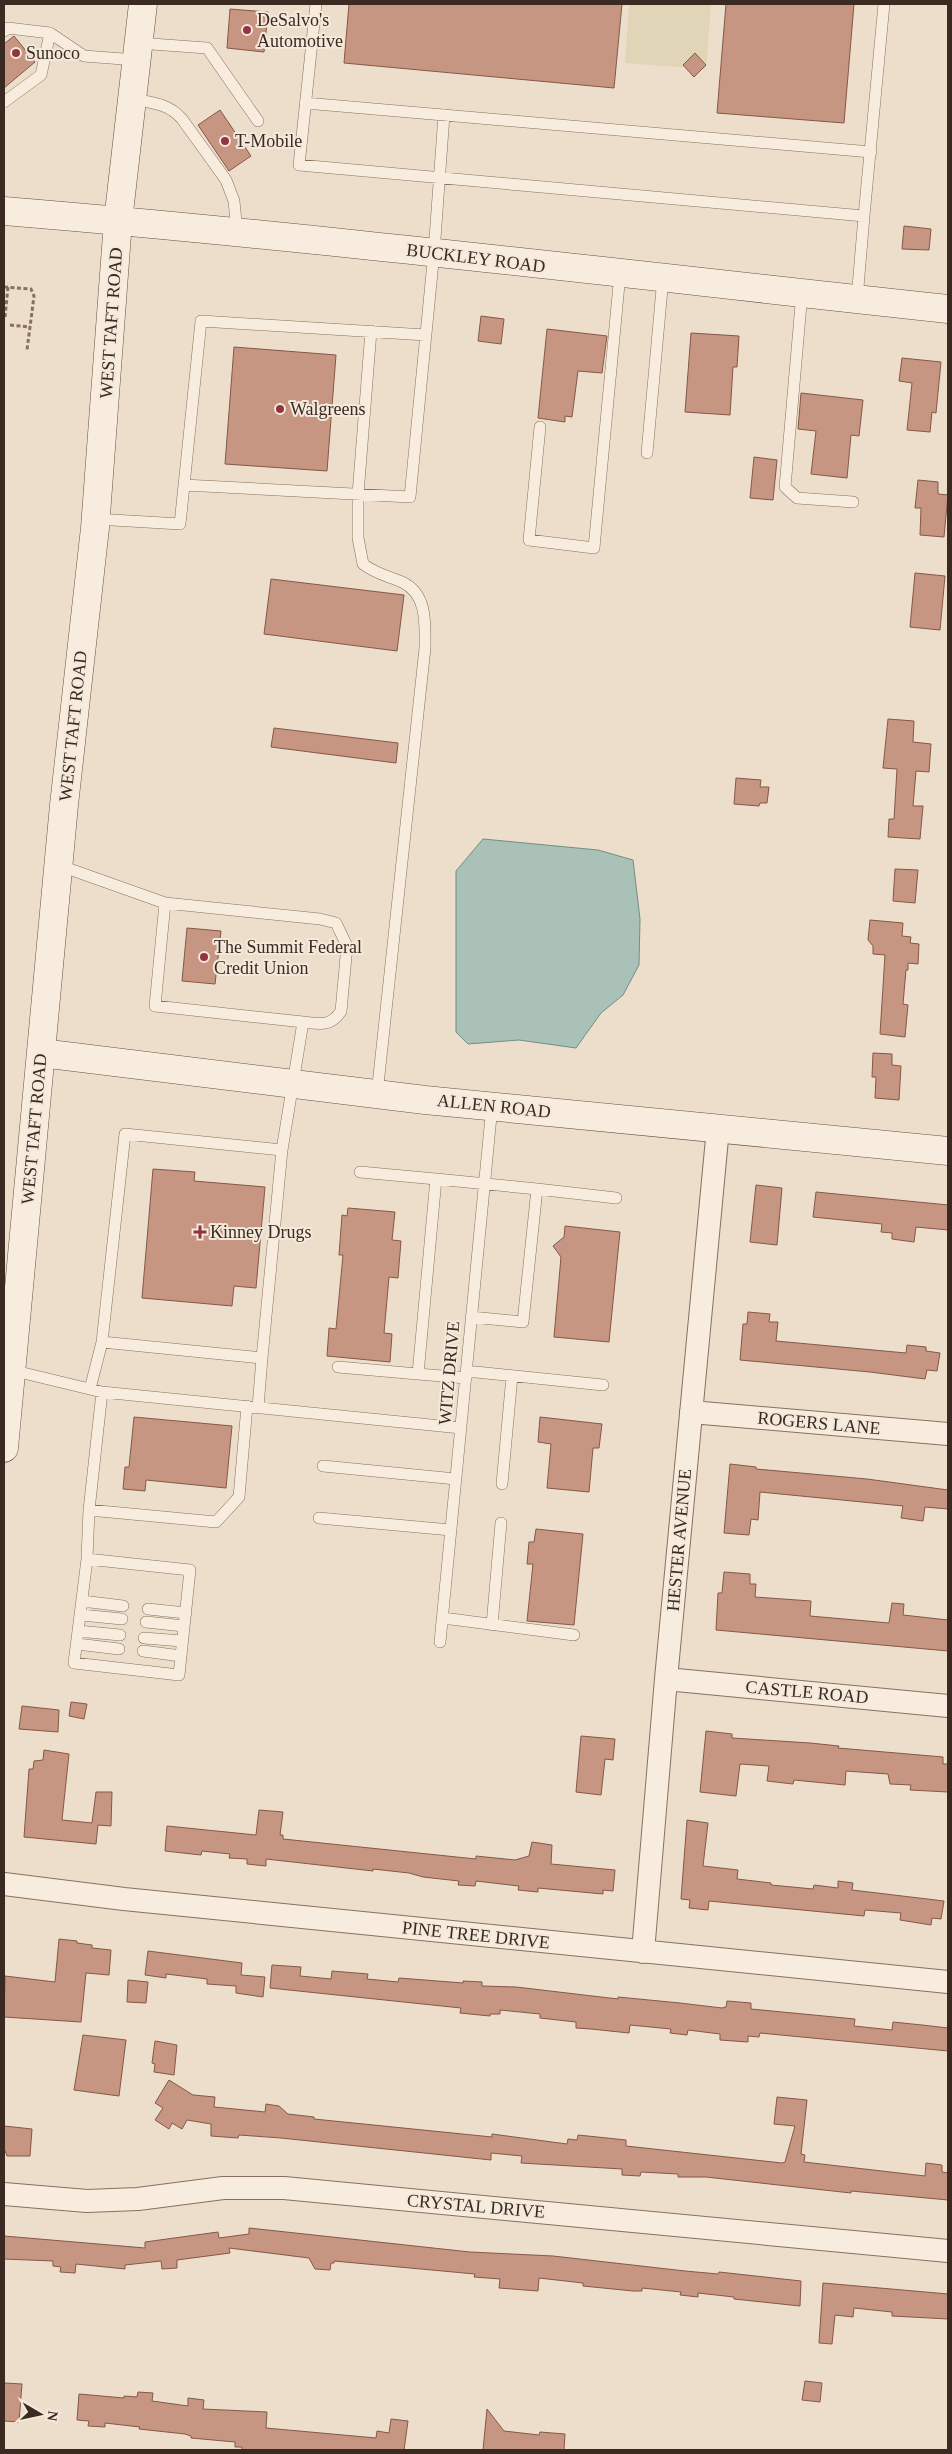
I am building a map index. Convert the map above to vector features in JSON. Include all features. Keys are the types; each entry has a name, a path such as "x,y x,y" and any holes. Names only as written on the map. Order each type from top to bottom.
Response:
{"street":[{"name":"WEST TAFT ROAD","path":"4,1448 58,865 96,519 118,221 143,4"},
{"name":"BUCKLEY ROAD","path":"4,211 434,252 948,309"},
{"name":"ALLEN ROAD","path":"41,1053 377,1094 948,1151"},
{"name":"HESTER AVENUE","path":"642,1952 718,1128"},
{"name":"ROGERS LANE","path":"691,1412 948,1434"},
{"name":"CASTLE ROAD","path":"666,1679 948,1706"},
{"name":"PINE TREE DRIVE","path":"4,1884 124,1899 948,1982"},
{"name":"CRYSTAL DRIVE","path":"4,2194 87,2201 138,2199 223,2188 284,2188 948,2251"}],"lane":[{"path":"316,4 299,165 864,216"},
{"path":"857,299 884,4"},
{"path":"4,31 8,28 50,33 84,56 207,48 258,120"},
{"path":"4,102 41,75 50,33"},
{"path":"18,76 26,86"},
{"path":"132,99 166,105 174,110 182,119 226,180 234,201 237,232"},
{"path":"305,103 871,152"},
{"path":"184,485 410,497 434,252 444,114"},
{"path":"540,427 530,540 594,548 620,274"},
{"path":"647,453 663,278"},
{"path":"802,293 785,487 797,498 853,502"},
{"path":"96,519 180,524 201,321 426,335"},
{"path":"371,331 358,494 358,538 363,564 374,572 404,583 419,596 425,616 424,658 377,1094"},
{"path":"58,865 165,903 320,919 336,923 347,946 341,1011 335,1020 325,1024 155,1006 165,903"},
{"path":"90,1510 216,1522 239,1497 252,1406 262,1358 282,1150 303,1022"},
{"name":"WITZ DRIVE","path":"440,1642 492,1106"},
{"path":"90,1389 102,1342 125,1134 282,1150"},
{"path":"360,1172 616,1198"},
{"path":"418,1374 436,1179"},
{"path":"472,1317 523,1322 537,1189"},
{"path":"102,1342 262,1358"},
{"path":"338,1367 418,1374 512,1376 603,1385"},
{"path":"11,1370 102,1392 461,1428"},
{"path":"502,1484 512,1376"},
{"path":"87,1559 190,1570 179,1675 74,1663 87,1559 102,1392"},
{"path":"323,1466 456,1479"},
{"path":"319,1518 451,1530"},
{"path":"492,1624 501,1523"},
{"path":"82,1601 123,1606"},
{"path":"148,1608 186,1613"},
{"path":"81,1615 122,1619"},
{"path":"443,1618 574,1635"},
{"path":"146,1622 184,1626"},
{"path":"78,1631 120,1635"},
{"path":"144,1638 182,1642"},
{"path":"76,1644 119,1649"},
{"path":"143,1652 181,1656"}],"path":[{"path":"5,317 6,287 31,289 34,296 27,350"},
{"path":"10,325 30,327"}],"shaded area":[{"path":"629,4 711,4 706,69 625,63"},
{"path":"483,839 598,850 633,860 640,919 639,965 623,995 601,1013 576,1048 519,1040 468,1044 456,1032 456,871"}],"building":[{"path":"349,4 622,4 614,88 344,63"},
{"path":"726,4 854,4 844,123 717,113"},
{"name":"DeSalvo's Automotive","path":"230,9 268,12 264,52 227,48"},
{"name":"Sunoco","path":"14,36 35,62 4,88 4,44"},
{"path":"695,53 706,65 694,77 683,65"},
{"name":"T-Mobile","path":"220,110 251,156 229,171 198,125"},
{"path":"904,226 931,229 929,250 902,249"},
{"path":"481,316 504,319 501,344 478,341"},
{"path":"547,329 607,336 602,373 578,371 572,417 565,416 565,422 538,418"},
{"path":"691,333 739,336 737,367 733,367 730,415 685,412"},
{"name":"Walgreens","path":"234,347 336,355 327,471 225,464"},
{"path":"902,358 941,362 936,413 932,412 930,432 907,430 912,383 899,381"},
{"path":"801,393 863,400 859,436 851,435 847,478 811,474 816,431 798,429"},
{"path":"754,457 777,460 773,500 750,498"},
{"path":"918,480 938,482 938,494 948,495 944,537 920,535 921,508 915,508"},
{"path":"915,573 945,576 940,630 910,627"},
{"path":"271,579 404,595 397,651 264,634"},
{"path":"888,719 914,721 913,742 931,744 929,772 916,771 913,806 923,806 920,839 888,837 889,819 894,819 897,769 883,768"},
{"path":"274,728 398,743 396,763 271,747"},
{"path":"736,778 761,780 760,787 769,787 767,803 760,803 759,806 734,804"},
{"path":"895,869 918,870 915,903 893,901"},
{"path":"870,920 903,923 902,936 911,937 910,943 919,944 918,964 908,963 908,970 906,970 903,1004 908,1005 905,1037 880,1034 885,955 873,954 873,946 868,940"},
{"path":"187,928 221,931 215,984 182,981"},
{"path":"873,1053 892,1054 892,1065 901,1066 899,1100 875,1098 876,1077 872,1077"},
{"path":"153,1169 195,1172 194,1181 265,1187 256,1288 234,1286 232,1306 142,1298"},
{"path":"756,1185 782,1188 777,1245 750,1242"},
{"path":"816,1192 948,1205 948,1230 916,1227 914,1242 892,1239 892,1233 881,1232 882,1224 813,1217"},
{"path":"348,1208 395,1212 392,1240 401,1241 398,1278 389,1277 384,1333 392,1334 390,1362 327,1356 329,1328 336,1329 343,1255 339,1255 342,1215 347,1216"},
{"path":"565,1226 620,1232 609,1342 554,1337 561,1257 553,1246 564,1237"},
{"path":"748,1312 770,1314 769,1322 778,1322 776,1341 906,1353 907,1345 926,1347 926,1351 940,1353 937,1371 927,1370 925,1379 740,1360 743,1324 747,1324"},
{"path":"134,1417 232,1426 226,1488 146,1480 145,1491 123,1489 125,1467 129,1467"},
{"path":"540,1417 602,1424 599,1448 593,1448 589,1492 547,1488 551,1444 538,1442"},
{"path":"730,1464 756,1467 756,1469 867,1479 948,1490 948,1509 925,1507 923,1521 901,1518 903,1506 760,1492 758,1520 751,1519 749,1535 724,1533"},
{"path":"536,1529 583,1534 574,1625 527,1621 533,1564 527,1564 529,1542 534,1542"},
{"path":"724,1572 750,1574 750,1584 756,1584 755,1597 811,1601 810,1616 889,1623 892,1603 904,1604 903,1615 948,1620 948,1651 716,1630 718,1593 722,1593"},
{"path":"71,1702 87,1704 84,1719 69,1716"},
{"path":"22,1706 59,1710 58,1732 19,1729"},
{"path":"706,1731 732,1734 732,1738 810,1743 839,1746 838,1748 943,1757 943,1764 948,1764 948,1792 910,1790 911,1785 890,1784 888,1774 846,1771 845,1785 794,1780 793,1784 767,1781 769,1766 740,1764 736,1796 700,1792"},
{"path":"581,1736 615,1739 613,1760 605,1759 601,1795 576,1792"},
{"path":"44,1750 69,1754 62,1820 92,1823 96,1792 112,1792 111,1826 98,1825 96,1844 24,1837 29,1769 33,1769 34,1761 43,1760"},
{"path":"259,1810 283,1812 280,1835 283,1835 283,1839 476,1859 476,1856 515,1860 529,1856 532,1842 552,1845 551,1864 615,1870 613,1891 603,1890 603,1894 538,1888 538,1892 518,1890 519,1886 476,1881 475,1886 458,1885 459,1881 423,1877 409,1873 373,1869 373,1871 266,1859 266,1866 247,1864 247,1859 229,1858 230,1854 202,1851 201,1855 165,1851 167,1826 256,1835"},
{"path":"687,1820 708,1823 703,1866 738,1870 737,1879 771,1883 771,1885 813,1889 814,1885 838,1888 838,1881 853,1883 852,1890 944,1901 941,1919 932,1918 931,1925 900,1920 901,1913 865,1910 864,1916 709,1901 708,1910 689,1908 690,1900 681,1899"},
{"path":"59,1939 92,1945 92,1948 111,1950 109,1975 86,1973 81,2022 4,2017 5,1976 55,1982"},
{"path":"148,1951 242,1963 241,1975 265,1977 263,1997 236,1993 236,1986 207,1984 207,1979 166,1974 166,1978 145,1975"},
{"path":"272,1965 301,1967 300,1976 331,1979 332,1971 368,1974 367,1979 398,1982 399,1978 463,1983 463,1981 482,1982 482,1986 516,1987 618,1999 618,1997 722,2008 726,2007 727,2001 751,2003 751,2009 855,2019 854,2026 892,2030 893,2022 948,2028 948,2051 760,2033 759,2037 748,2036 748,2042 720,2040 720,2034 688,2030 687,2035 670,2033 671,2029 630,2025 629,2033 576,2028 576,2022 540,2018 540,2014 500,2010 500,2014 490,2014 490,2016 460,2013 461,2008 270,1988"},
{"path":"128,1980 148,1982 146,2003 127,2002"},
{"path":"83,2035 126,2040 119,2096 74,2090"},
{"path":"155,2041 177,2045 174,2075 154,2072 155,2064 152,2063"},
{"path":"169,2080 193,2095 215,2097 214,2107 265,2112 266,2104 279,2106 288,2114 314,2117 314,2119 492,2137 492,2134 567,2144 568,2139 577,2140 578,2135 626,2140 626,2146 782,2163 785,2162 795,2126 774,2124 777,2097 807,2100 801,2154 805,2155 804,2162 925,2176 926,2163 942,2165 942,2172 948,2173 948,2200 851,2191 851,2193 706,2177 678,2177 678,2174 641,2172 640,2176 622,2175 622,2169 521,2163 522,2156 491,2153 491,2160 281,2138 239,2135 238,2138 211,2136 211,2124 187,2120 182,2129 172,2123 169,2129 155,2120 163,2108 155,2103"},
{"path":"4,2126 32,2129 30,2156 7,2156 4,2148"},
{"path":"249,2228 470,2252 553,2256 685,2271 718,2274 719,2272 801,2281 800,2306 698,2293 698,2297 680,2295 681,2292 642,2288 642,2291 633,2291 583,2286 583,2283 539,2278 538,2291 499,2288 500,2279 474,2277 475,2274 334,2261 334,2263 331,2263 330,2270 315,2269 309,2258 229,2248 230,2253 177,2260 177,2268 162,2269 161,2261 125,2265 125,2269 76,2264 75,2273 60,2272 61,2267 53,2266 53,2261 4,2259 4,2236 145,2248 145,2242 218,2232 219,2238 249,2234"},
{"path":"823,2283 948,2294 948,2319 892,2316 892,2312 854,2308 853,2317 835,2315 832,2344 819,2343"},
{"path":"805,2381 822,2383 820,2402 802,2400"},
{"path":"4,2383 22,2384 19,2422 4,2421"},
{"path":"138,2392 153,2393 152,2401 188,2406 188,2398 204,2400 203,2409 267,2412 266,2428 376,2438 377,2431 389,2433 391,2419 408,2421 404,2450 242,2450 242,2447 235,2447 235,2442 191,2438 191,2436 185,2434 105,2423 105,2427 88,2426 89,2421 77,2420 79,2394 124,2398 124,2396 137,2397"},
{"path":"487,2409 504,2431 539,2435 540,2432 565,2434 564,2450 483,2450"}],"place":[{"name":"DeSalvo's Automotive","path":"247,30"},
{"name":"Sunoco","path":"16,53"},
{"name":"T-Mobile","path":"225,141"},
{"name":"Walgreens","path":"280,409"},
{"name":"The Summit Federal Credit Union","path":"204,957"},
{"name":"Kinney Drugs","path":"200,1232"}]}
